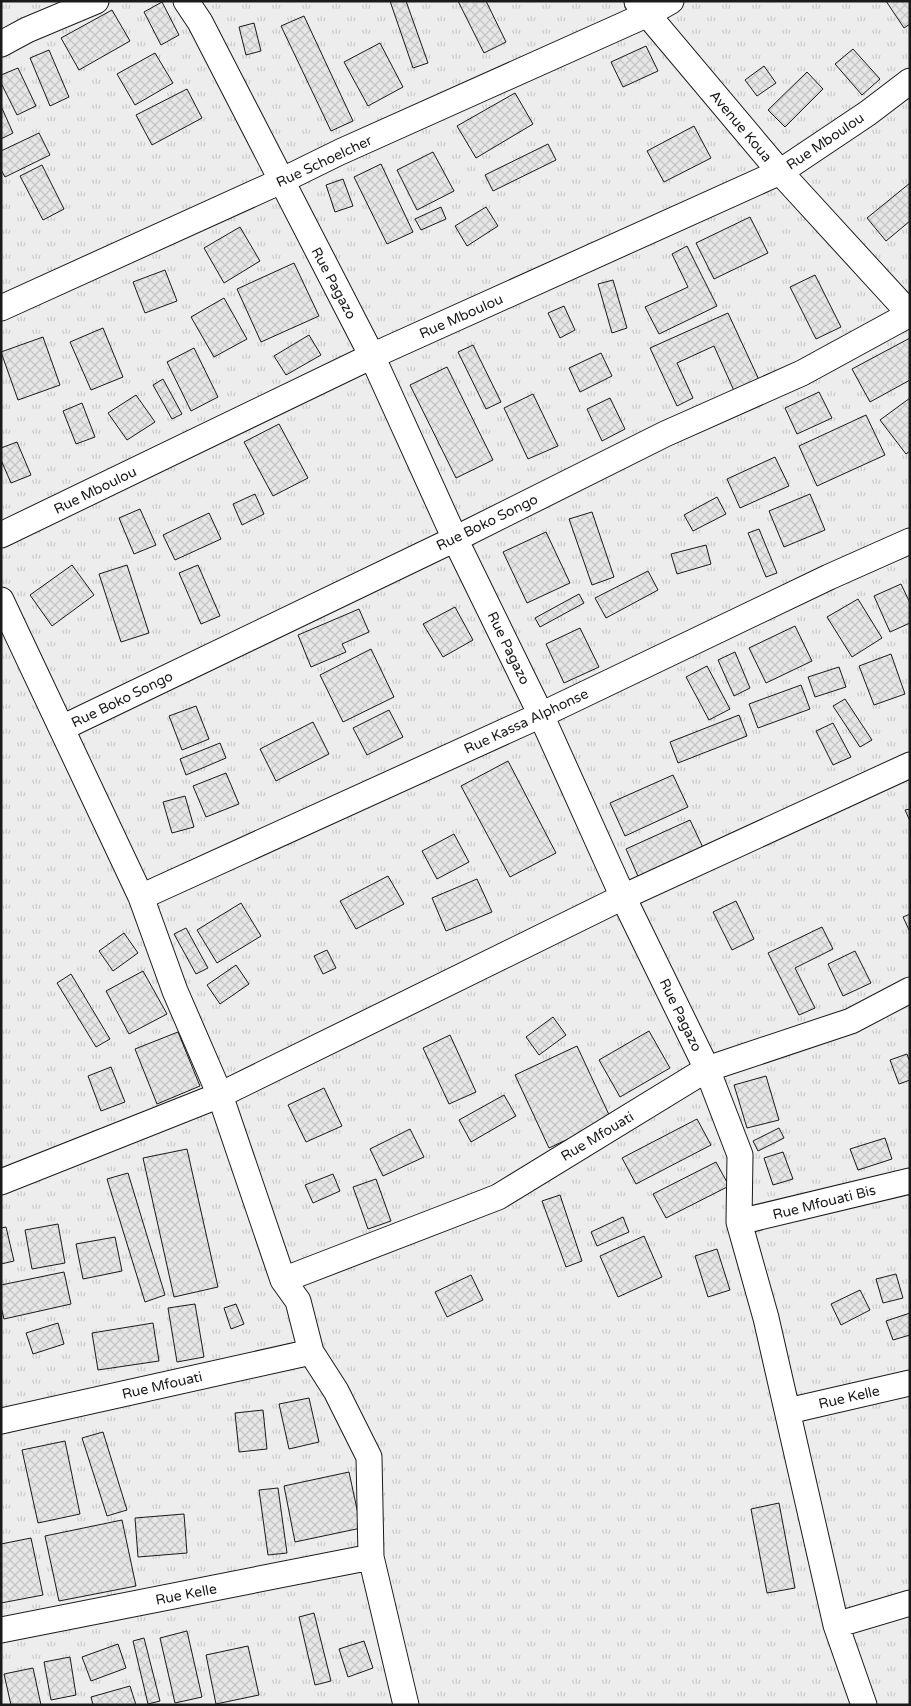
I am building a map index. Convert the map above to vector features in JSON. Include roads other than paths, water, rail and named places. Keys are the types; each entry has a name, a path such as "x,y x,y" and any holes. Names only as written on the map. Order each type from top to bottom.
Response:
{"street":[{"path":"1,44 27,30 96,1"},
{"name":"Rue Pagazo","path":"186,1 200,22 372,356 455,539 541,715 623,897 707,1069 740,1155 739,1222 766,1318 836,1625 864,1705"},
{"name":"Rue Schoelcher","path":"1,308 281,181 642,8 671,1"},
{"name":"Avenue Koua","path":"642,8 780,172 910,314"},
{"name":"Rue Mboulou","path":"1,535 372,356 780,172 868,113 910,81"},
{"name":"Rue Boko Songo","path":"62,728 455,539 665,434 802,373 910,314"},
{"name":"Rue Kassa Alphonse","path":"141,897 541,715 829,577 910,541"},
{"path":"1,600 141,897 175,991 220,1095 283,1280 298,1301 309,1346 336,1391 369,1457 371,1557 406,1705"},
{"path":"1,1182 220,1095 623,897 910,765"},
{"name":"Rue Mfouati","path":"283,1280 498,1197 707,1069 851,1021 910,990"},
{"name":"Rue Mfouati Bis","path":"739,1222 910,1181"},
{"name":"Rue Mfouati","path":"1,1421 309,1346"},
{"name":"Rue Kelle","path":"788,1411 910,1383"},
{"name":"Rue Kelle","path":"1,1630 371,1557"},
{"path":"836,1625 910,1604"}]}
